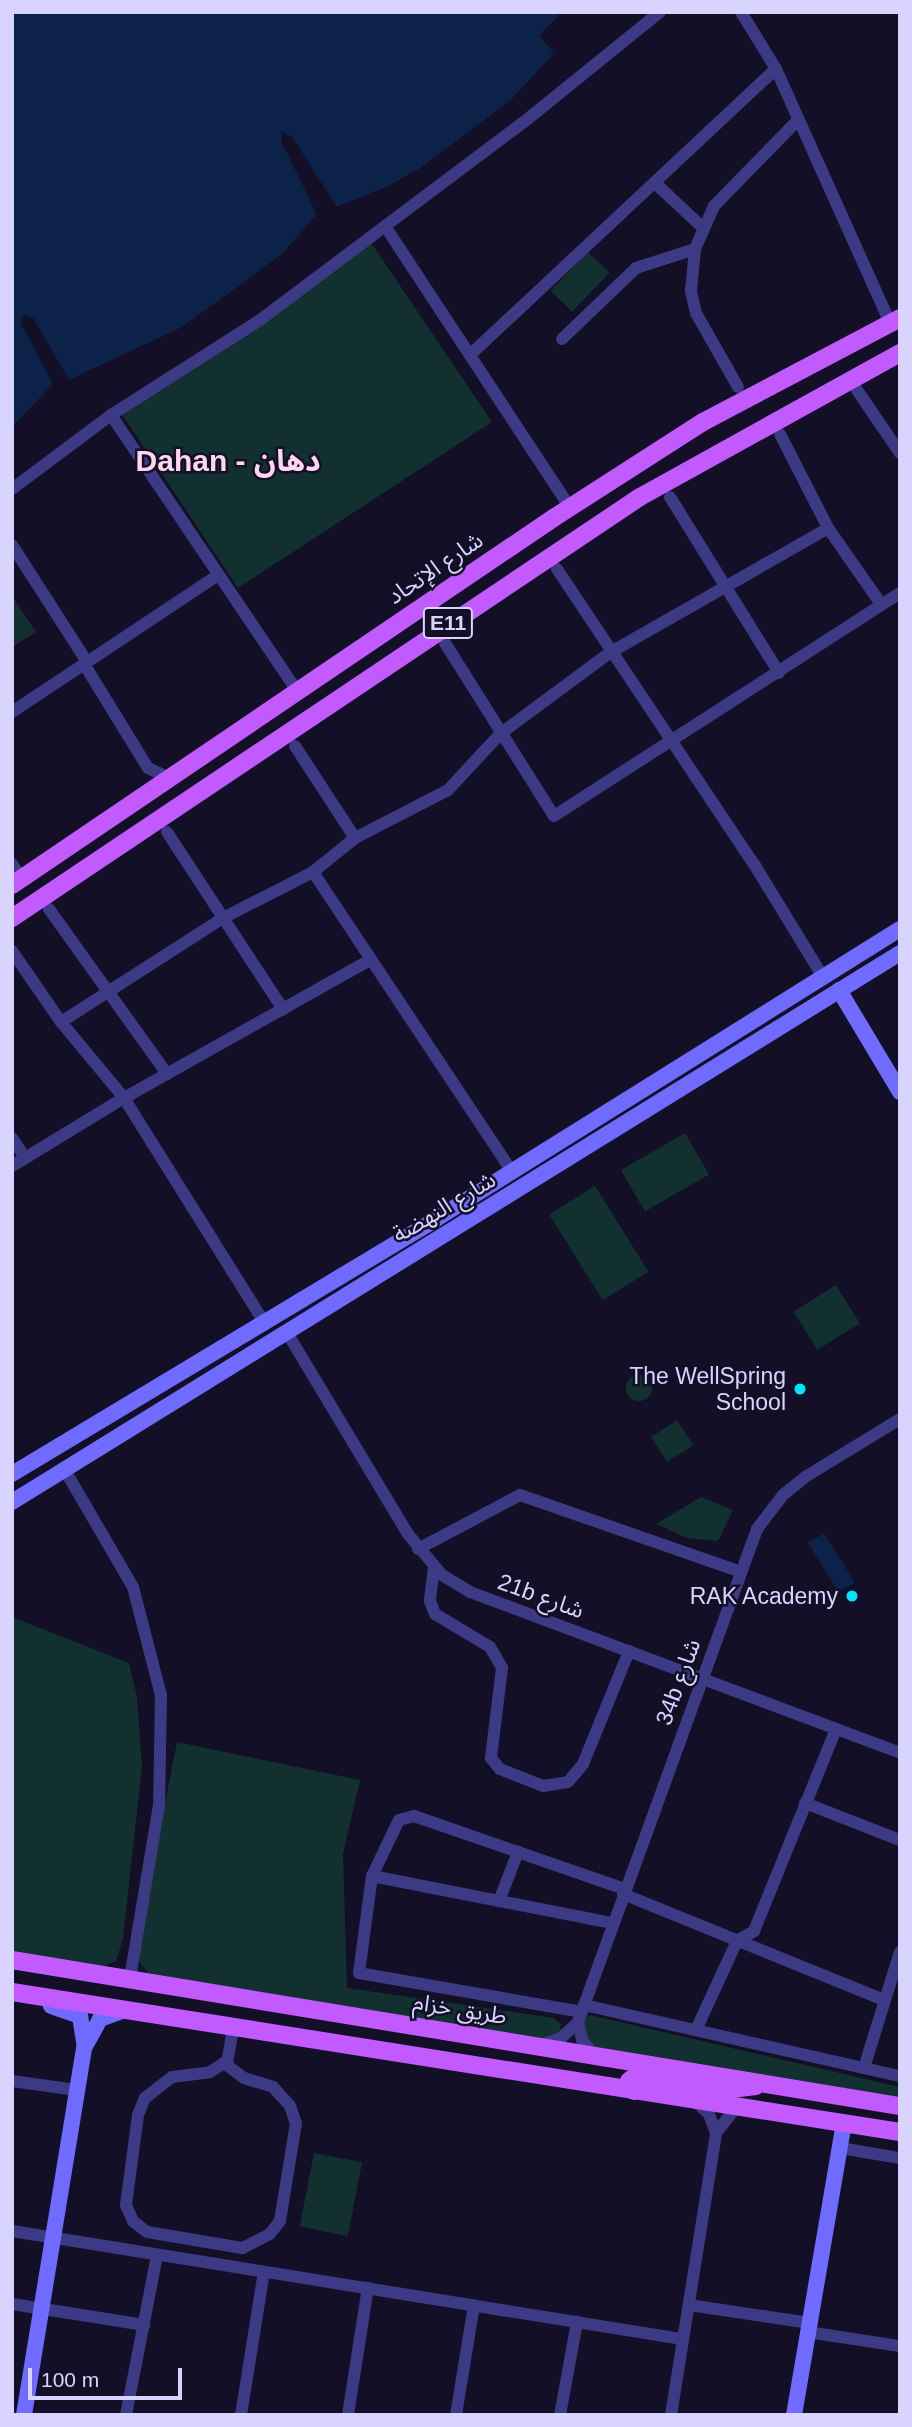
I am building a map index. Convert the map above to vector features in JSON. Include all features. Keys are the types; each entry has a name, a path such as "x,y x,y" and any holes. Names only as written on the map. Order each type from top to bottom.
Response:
{"main road":[{"name":"شارع الإتحاد","path":"15,876 169,778 570,508 703,422 895,320"},
{"name":"E11","path":"12,918 640,497 900,353"},
{"path":"30,906 54,906"},
{"name":"شارع النهضة","path":"12,1474 436,1219 510,1169 900,929"},
{"name":"شارع النهضة","path":"12,1502 65,1472 405,1257 900,953"},
{"path":"839,990 900,1093"},
{"path":"866,1038 866,1051 900,1105"},
{"path":"405,1257 396,1252 397,1246 436,1219"},
{"name":"طريق خزام","path":"12,1960 777,2083 900,2106"},
{"path":"18,1992 900,2132"},
{"path":"18,1992 80,2016 84,2048 39,2309 24,2415"},
{"path":"84,2048 100,2019 128,2009"},
{"path":"193,2018 214,2013 299,2025 309,2009"},
{"path":"634,2091 629,2081 637,2075 731,2089 777,2083"},
{"path":"794,2415 844,2123"}],"street":[{"path":"12,489 111,415 260,320 660,12"},
{"path":"741,12 776,69 797,121 895,320"},
{"path":"470,355 776,69"},
{"path":"738,387 696,313 691,291 695,249 702,227 714,206 797,121"},
{"path":"655,183 702,227"},
{"path":"385,226 570,508"},
{"path":"562,339 636,268 695,249"},
{"path":"857,390 900,453"},
{"path":"111,415 298,692"},
{"path":"780,434 828,528 881,604"},
{"path":"670,497 722,586 779,673"},
{"path":"61,1022 223,918 313,872 355,838 448,790 500,734 611,652 722,586 828,528"},
{"path":"12,545 148,768 169,778"},
{"path":"557,569 674,742 823,977"},
{"path":"12,712 218,575"},
{"path":"445,643 554,816 674,742 900,593"},
{"path":"295,746 355,838"},
{"path":"167,832 283,1009"},
{"path":"313,872 510,1169"},
{"path":"54,906 106,993 167,1074"},
{"path":"12,951 61,1022 124,1098 264,1322"},
{"path":"12,1166 124,1098 370,960"},
{"path":"12,1138 25,1157"},
{"name":"21b شارع","path":"286,1331 418,1549 434,1567 470,1592 900,1753"},
{"name":"34b شارع","path":"581,2013 757,1529 783,1496 900,1419"},
{"path":"65,1472 133,1587 161,1695 159,1805 130,1978"},
{"path":"418,1549 520,1495 741,1572"},
{"path":"434,1567 430,1601 435,1614 490,1647 502,1668 491,1758 500,1769 542,1786 568,1782 583,1764 629,1651"},
{"path":"696,2030 737,1941 754,1931 835,1729"},
{"path":"805,1804 900,1840"},
{"path":"884,2000 624,1892 518,1852 408,1816 399,1820 372,1877 359,1973 581,2013 696,2030 900,2076"},
{"path":"499,1901 518,1852"},
{"path":"372,1877 612,1923"},
{"path":"864,2068 900,1952"},
{"path":"538,2046 561,2038 581,2013"},
{"path":"581,2013 582,2040 593,2054"},
{"path":"226,2063 240,2076 273,2087 294,2114 278,2225 242,2248 142,2229 130,2216 126,2199 142,2103 172,2077 210,2072 226,2063 234,2025"},
{"path":"12,2081 76,2090"},
{"path":"694,2101 709,2114 716,2133"},
{"path":"671,2415 716,2133 736,2107"},
{"path":"840,2148 900,2158"},
{"path":"12,2231 682,2339"},
{"path":"126,2415 157,2255"},
{"path":"242,2415 264,2272"},
{"path":"348,2415 368,2288"},
{"path":"12,2304 144,2325"},
{"path":"456,2415 474,2305"},
{"path":"689,2305 900,2346"},
{"path":"560,2415 576,2322"}],"green space":[{"path":"372,244 492,422 238,588 119,410 343,256"},
{"path":"588,252 610,273 572,312 550,291"},
{"path":"12,596 36,632 12,647"},
{"path":"685,1133 709,1175 645,1212 621,1170"},
{"path":"595,1186 649,1272 603,1300 549,1215"},
{"path":"836,1285 860,1323 817,1350 794,1311"},
{"path":"639,1375 648,1379 652,1388 648,1397 639,1401 630,1397 626,1388 630,1379"},
{"path":"677,1420 693,1445 667,1462 651,1437"},
{"path":"701,1497 733,1510 718,1541 687,1538 656,1524"},
{"path":"12,1617 129,1663 137,1697 142,1766 123,1939 116,1961 104,1966 12,1954"},
{"path":"177,1742 360,1780 343,1854 347,1988 554,2018 561,2024 560,2032 549,2039 149,1974 135,1956"},
{"path":"590,2015 900,2087 900,2097 582,2045 582,2020"},
{"path":"314,2153 362,2162 348,2236 300,2227"}],"water":[{"path":"12,12 556,12 559,16 539,35 554,53 511,100 419,169 386,187 336,207 292,137 281,131 281,141 317,214 281,255 182,327 69,380 33,318 24,315 21,323 53,384 12,427"},
{"path":"824,1533 855,1582 839,1592 808,1543"}],"pier":[{"path":"280,131 292,137 339,210 334,209 284,137 320,213 318,218"},
{"path":"24,315 33,318 71,383 26,319 55,387 21,323"}],"place":[{"name":"The WellSpring School","path":"800,1389"},
{"name":"RAK Academy","path":"852,1596"}],"district":[{"name":"Dahan - دهان","path":"228,461"}]}
